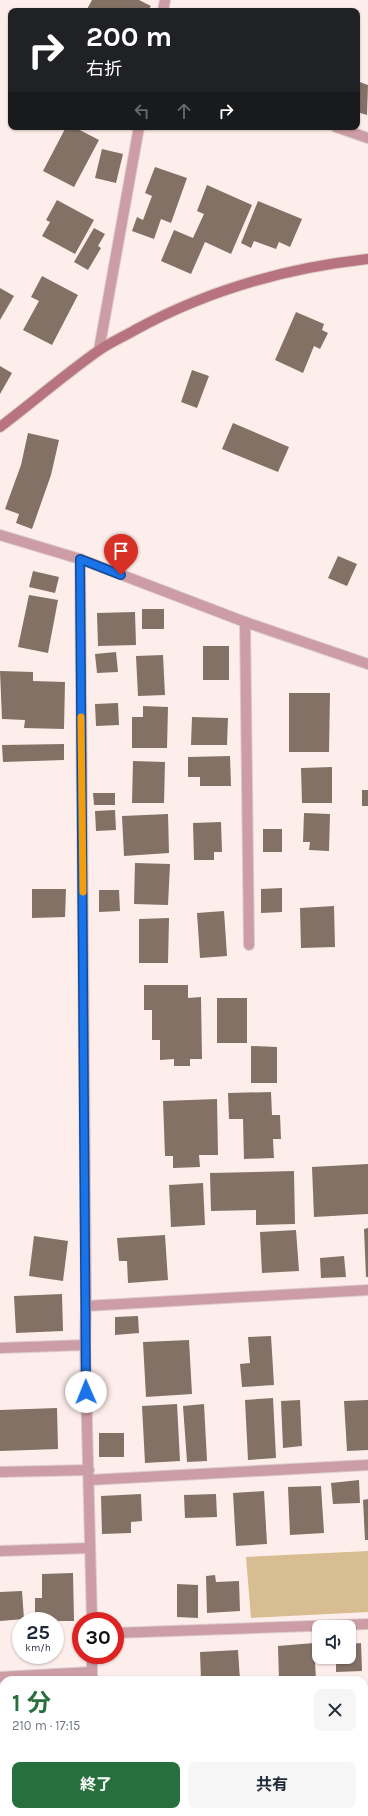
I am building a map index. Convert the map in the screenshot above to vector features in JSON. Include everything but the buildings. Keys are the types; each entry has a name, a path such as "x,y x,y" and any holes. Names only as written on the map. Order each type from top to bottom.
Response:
{"street":[{"path":"99,350 138,130"},
{"path":"345,130 368,138"},
{"path":"0,427 99,350 156,319 216,293 267,276 325,264 368,258"},
{"path":"0,535 80,559 245,622 368,664"},
{"path":"80,559 86,1306 85,1345 92,1612"},
{"path":"245,622 249,945"},
{"path":"86,1306 368,1290"},
{"path":"0,1348 85,1345"},
{"path":"0,1472 88,1475 368,1464"},
{"path":"0,1552 90,1548"},
{"path":"124,1633 368,1624"},
{"path":"92,1664 92,1676"}],"shaded area":[{"path":"368,1551 368,1612 251,1618 246,1557"}],"slow traffic":[{"path":"81,717 83,892"}],"route":[{"path":"86,1392 80,559 121,575"}]}
